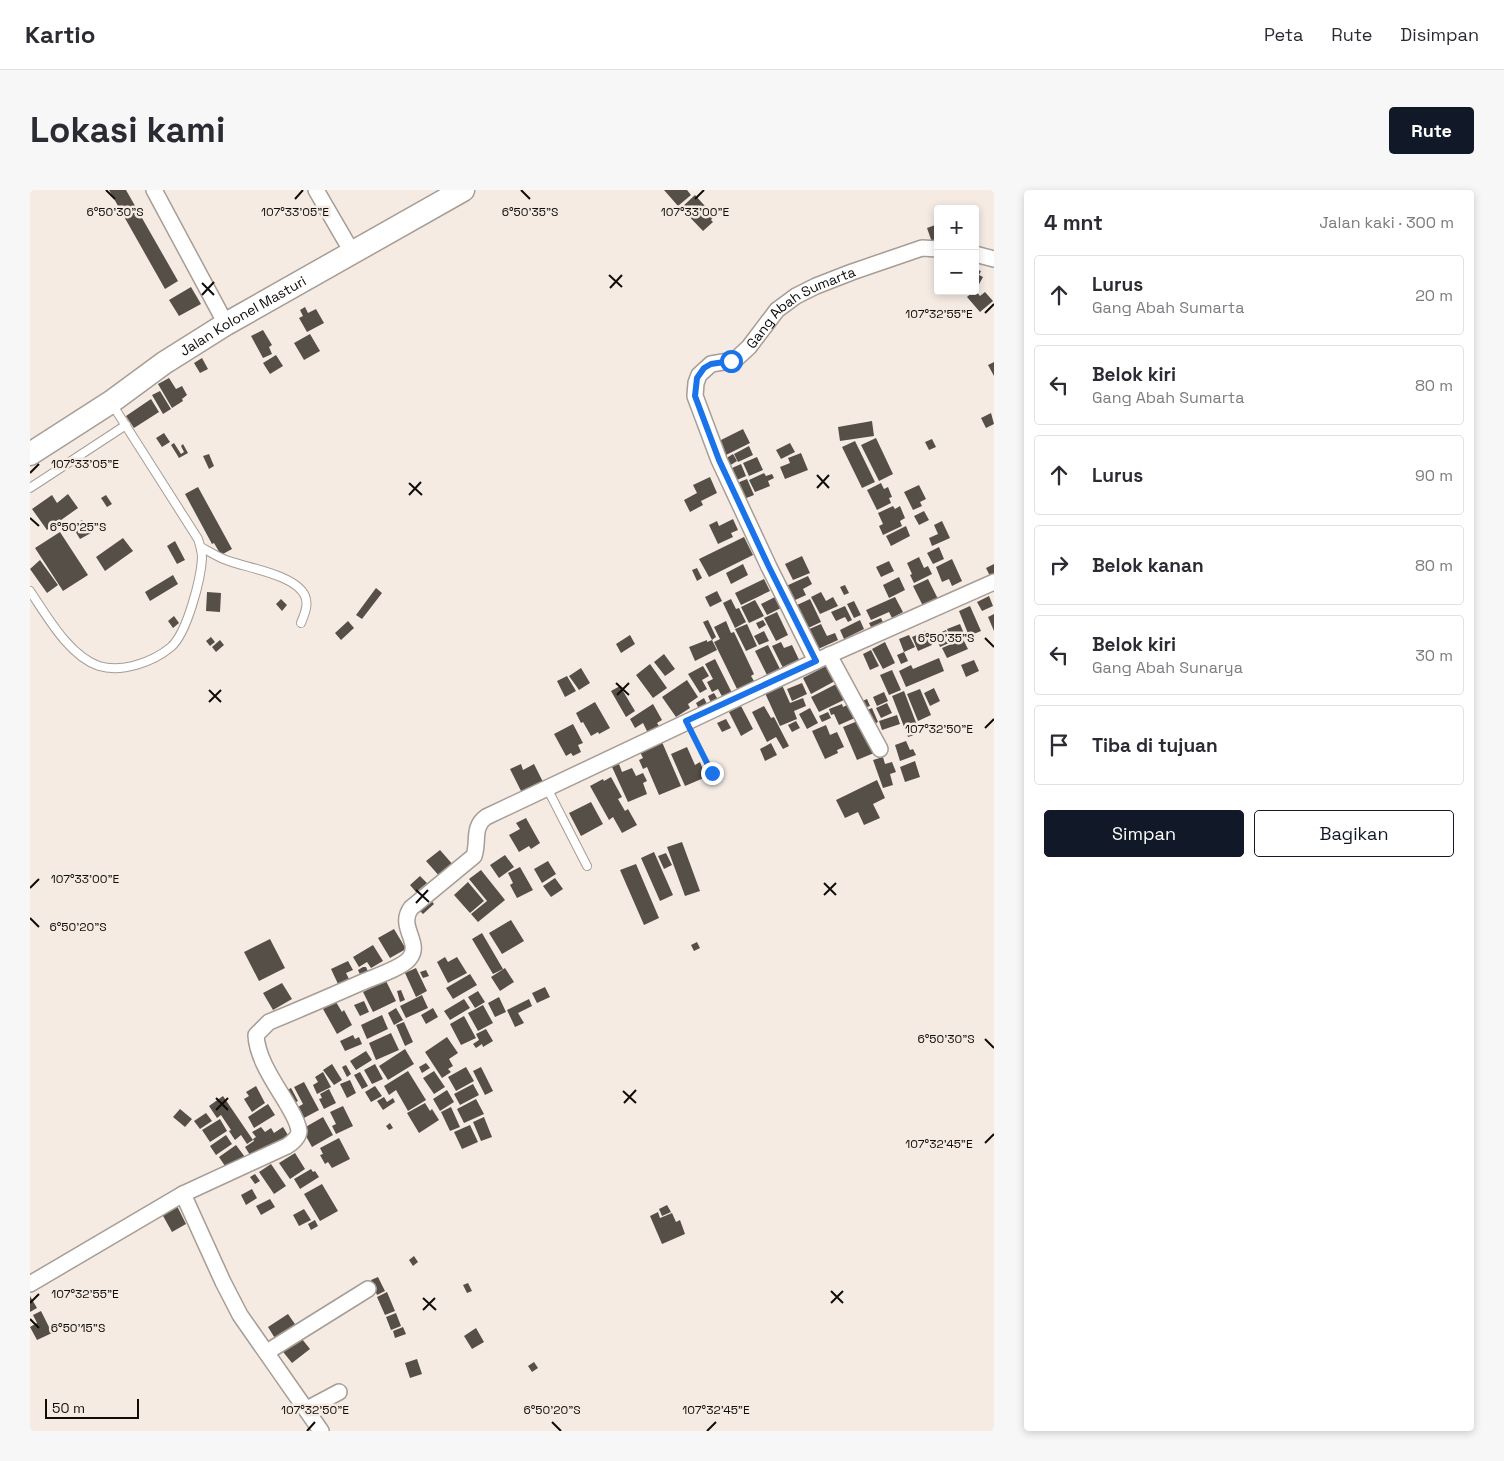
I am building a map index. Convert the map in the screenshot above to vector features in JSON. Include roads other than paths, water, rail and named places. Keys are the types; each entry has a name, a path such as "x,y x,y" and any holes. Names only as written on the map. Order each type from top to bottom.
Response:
{"main road":[{"name":"Jalan Kolonel Masturi","path":"30,454 111,402 164,363 226,324 462,190"}],"street":[{"path":"154,190 226,324"},
{"path":"316,190 352,252"},
{"name":"Gang Abah Sumarta","path":"880,749 823,658 743,510 719,460 695,396 696,383 699,375 711,364 735,360 749,348 777,310 796,296 816,286 914,250 934,249"},
{"path":"979,255 994,259"},
{"path":"30,1284 183,1194 287,1146 297,1136 299,1131 294,1117 271,1076 256,1043 256,1035 268,1022 384,973 410,958 413,953 413,945 405,921 406,915 411,908 474,856 476,851 476,829 480,822 686,721 994,582"},
{"path":"183,1194 240,1315 321,1431"},
{"path":"267,1352 368,1288"},
{"path":"307,1409 340,1392"}],"lane":[{"path":"30,591 57,632 83,658 99,666 117,668 136,665 172,647 190,614 202,559 201,547 198,539 111,402"},
{"path":"30,488 126,425"},
{"path":"201,547 228,561 280,576 300,588 305,596 306,605 301,623"},
{"path":"547,788 587,866"}]}
